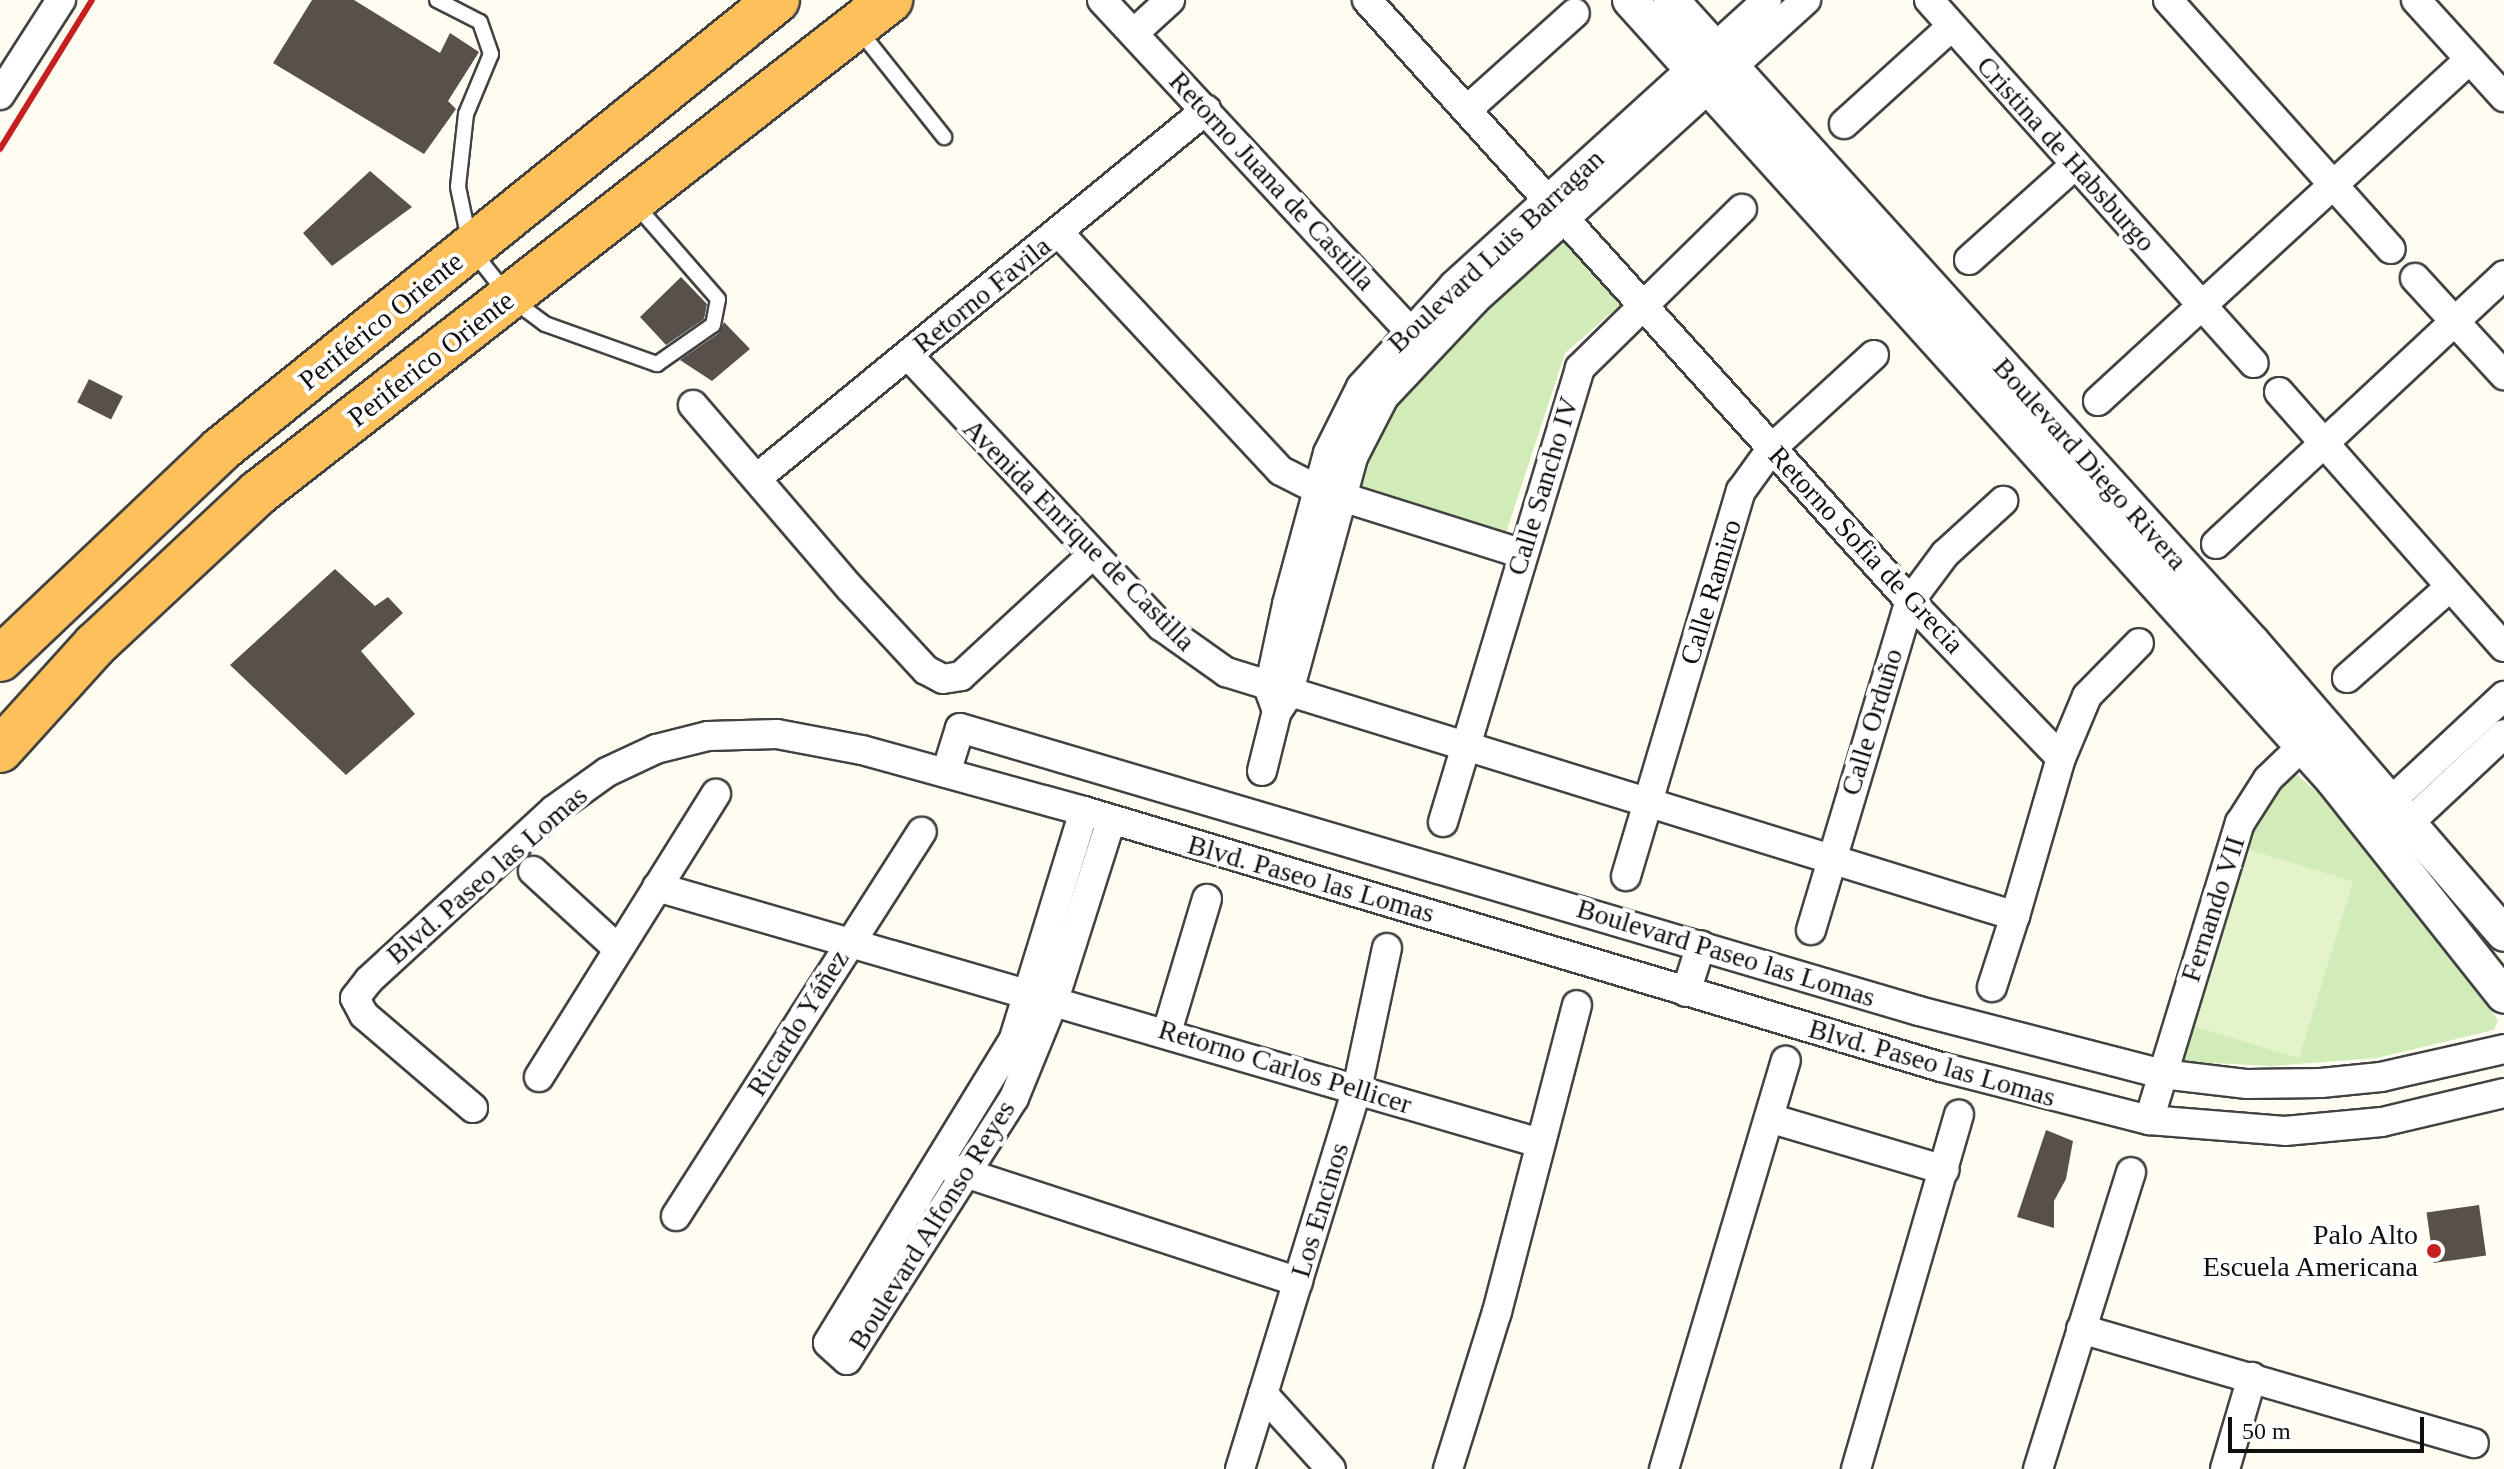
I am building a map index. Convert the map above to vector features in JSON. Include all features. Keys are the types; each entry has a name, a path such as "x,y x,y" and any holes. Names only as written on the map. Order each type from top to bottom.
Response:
{"highway":[{"name":"Periférico Oriente","path":"0,659 220,450 777,0"},
{"name":"Periferico Oriente","path":"0,750 95,645 258,493 890,0"}],"street":[{"path":"2,85 61,0"},
{"name":"Retorno Juana de Castilla","path":"1102,0 1417,339"},
{"path":"1134,33 1170,0"},
{"path":"1367,0 1559,206"},
{"name":"Boulevard Diego Rivera","path":"1630,0 1713,68 2044,412 2389,822 2504,934"},
{"name":"Boulevard Diego Rivera","path":"1671,0 1713,68 2019,434 2313,735"},
{"name":"Boulevard Luis Barragan","path":"1278,698 1329,492 1361,387 1713,68 1772,7 1806,0"},
{"name":"Cristina de Habsburgo","path":"1929,0 2253,363"},
{"path":"2168,0 2391,249"},
{"path":"2416,0 2504,97"},
{"path":"1469,108 1575,13"},
{"path":"1844,124 1951,27"},
{"path":"2098,401 2204,307 2469,60"},
{"name":"Retorno Favila","path":"757,478 1206,110"},
{"path":"1969,260 2075,165"},
{"name":"Retorno Sofia de Grecia","path":"1559,206 1910,601 2061,758"},
{"name":"Calle Sancho IV","path":"1443,822 1580,368 1644,301 1742,209"},
{"path":"1059,233 1271,462 1329,492 1523,554"},
{"path":"2216,544 2504,275"},
{"path":"2415,278 2504,375"},
{"name":"Avenida Enrique de Castilla","path":"908,355 1092,555 1190,651 1278,698"},
{"name":"Calle Ramiro","path":"1626,876 1741,491 1772,448 1874,355"},
{"path":"2279,392 2504,647"},
{"path":"693,405 917,660 943,679 961,676 1092,555"},
{"path":"2019,434 2044,412"},
{"name":"Calle Orduño","path":"1811,930 1910,601 1945,554 2003,501"},
{"path":"2347,678 2450,587"},
{"path":"1992,987 2061,758 2087,696 2139,643"},
{"path":"2389,822 2504,696"},
{"path":"1262,771 1278,698 1465,750 2015,916"},
{"name":"Boulevard Paseo las Lomas","path":"946,773 960,728 2022,1040 2162,1074 2247,1084 2321,1083 2381,1077 2504,1049"},
{"name":"Blvd. Paseo las Lomas","path":"473,1108 364,1015 355,998 470,884 607,772 656,749 708,736 777,734 946,773 1084,811 1941,1067 2149,1120 2285,1131 2382,1122 2504,1093"},
{"path":"2389,822 2504,734"},
{"name":"Fernando VII","path":"2149,1120 2240,823 2268,779 2313,735"},
{"path":"539,1077 716,794"},
{"name":"Boulevard Alfonso Reyes","path":"1042,996 990,1086 828,1343 847,1360 969,1175 1014,1098 1076,881 1084,811"},
{"name":"Boulevard Alfonso Reyes","path":"1076,881 1111,820"},
{"name":"Boulevard Diego Rivera","path":"2389,822 2504,996"},
{"name":"Ricardo Yáñez","path":"676,1216 922,832"},
{"path":"533,871 617,948"},
{"name":"Retorno Carlos Pellicer","path":"657,887 1167,1032 1540,1143"},
{"path":"1167,1032 1207,899"},
{"path":"1686,992 1701,945"},
{"name":"Los Encinos","path":"1240,1469 1357,1089 1387,948"},
{"path":"1448,1469 1577,1005"},
{"path":"1664,1469 1786,1061"},
{"path":"1856,1469 1959,1115"},
{"path":"1769,1118 1944,1170"},
{"path":"941,1164 1298,1282"},
{"path":"2038,1469 2131,1172"},
{"path":"2081,1329 2474,1443"},
{"path":"2225,1469 2252,1377"},
{"path":"1263,1394 1331,1469"}],"lane":[{"path":"437,0 480,22 491,54 466,114 458,187 471,249 510,298 545,324 657,364 713,325 718,299 632,201"},
{"path":"856,27 944,137"}],"green space":[{"path":"1559,236 1621,304 1565,353 1505,536 1346,488 1385,403"},
{"path":"2295,773 2334,807 2465,970 2498,1021 2494,1030 2377,1058 2273,1066 2172,1061 2252,813"},
{"path":"2247,849 2353,881 2299,1058 2193,1026"}],"building":[{"path":"312,0 354,0 440,53 450,33 479,52 448,101 456,109 424,154 273,63"},
{"path":"370,171 412,207 332,266 303,233"},
{"path":"681,277 707,304 704,319 666,345 640,317"},
{"path":"724,322 750,349 712,381 680,360 719,333"},
{"path":"89,379 123,396 111,419 77,402"},
{"path":"335,569 375,606 388,597 403,613 361,651 415,714 346,775 230,665"},
{"path":"2046,1130 2073,1141 2066,1179 2054,1201 2054,1228 2017,1217"},
{"path":"2479,1205 2486,1256 2434,1263 2427,1212"}],"railway":[{"path":"0,149 92,0"}],"place":[{"name":"Palo Alto Escuela Americana","path":"2434,1251"}]}
